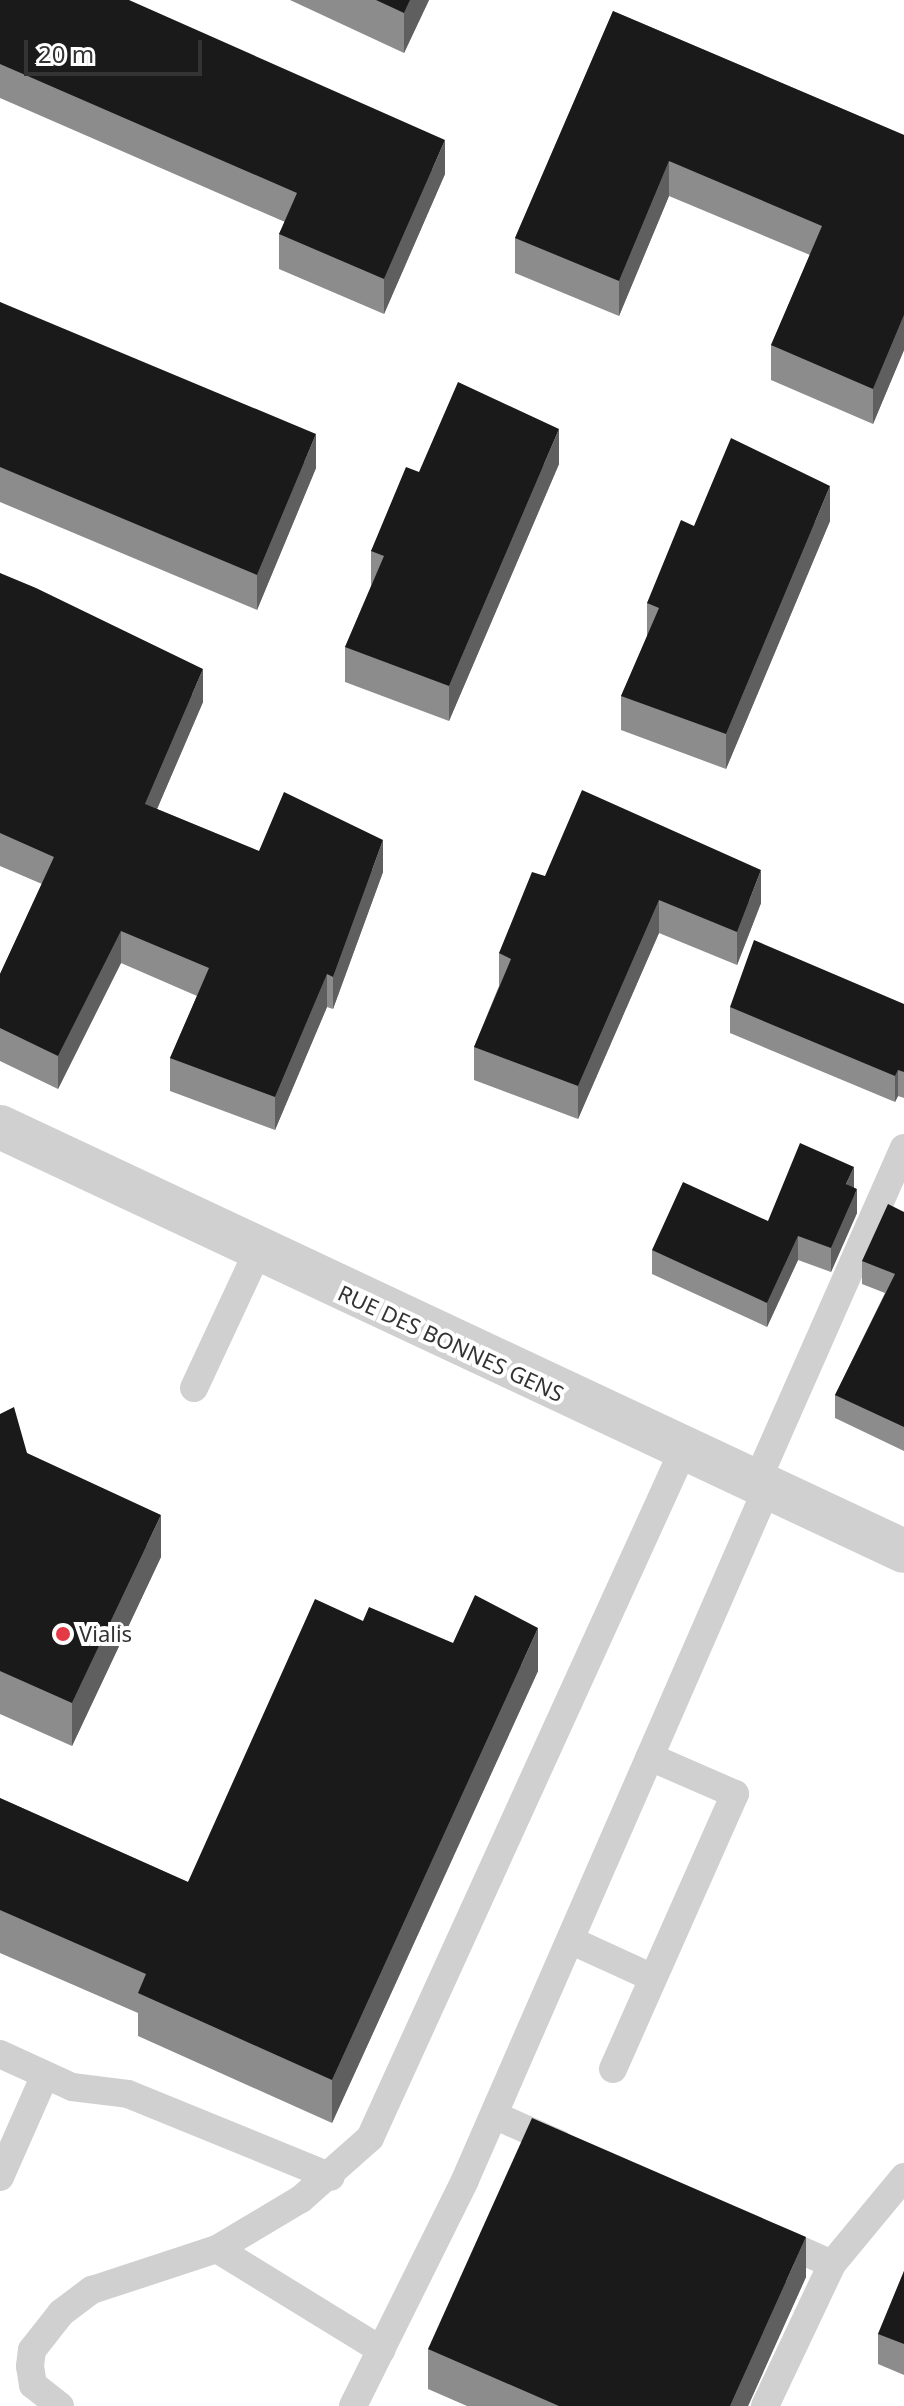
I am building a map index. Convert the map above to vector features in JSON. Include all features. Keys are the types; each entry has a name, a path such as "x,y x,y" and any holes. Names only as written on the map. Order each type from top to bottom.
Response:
{"street":[{"name":"RUE DES BONNES GENS","path":"0,1127 683,1451 904,1551"}],"lane":[{"path":"353,2406 494,2115 650,1757 904,1148"},
{"path":"194,1388 258,1251"},
{"path":"60,2406 28,2396 32,2350 92,2290 217,2249 331,2177 370,2138 683,1451"},
{"path":"613,2069 735,1794 650,1757"},
{"path":"570,1940 653,1978"},
{"path":"0,2054 72,2087 128,2094 331,2177"},
{"path":"0,2177 45,2075"},
{"path":"494,2115 593,2159"},
{"path":"765,2406 832,2264 904,2177"},
{"path":"747,2227 832,2264"},
{"path":"217,2249 381,2350"}],"building":[{"path":"0,0 129,0 445,140 384,279 279,234 297,193 0,64"},
{"path":"376,0 410,0 404,13"},
{"path":"613,11 904,135 904,315 873,389 771,345 822,226 669,161 619,281 515,238"},
{"path":"0,302 316,434 257,575 0,467"},
{"path":"458,382 559,429 449,686 345,647 384,556 371,551 406,467 419,472"},
{"path":"731,438 830,486 726,734 621,696 659,608 647,603 681,520 694,526"},
{"path":"0,573 203,669 145,804 259,851 284,792 383,840 333,977 327,974 275,1097 170,1058 209,968 121,931 58,1056 0,1028 0,974 54,857 0,833"},
{"path":"582,790 761,870 737,932 659,900 578,1086 474,1047 511,959 499,953 532,872 545,876"},
{"path":"754,940 904,1004 904,1072 898,1070 895,1076 730,1007"},
{"path":"800,1143 854,1167 846,1184 857,1189 831,1248 798,1236 767,1303 652,1250 683,1182 768,1221"},
{"path":"888,1204 904,1212 904,1427 835,1395 895,1274 862,1261"},
{"name":"Vialis","path":"14,1407 27,1453 161,1515 72,1703 0,1671 0,1414"},
{"path":"475,1595 538,1628 332,2080 138,1993 146,1974 0,1910 0,1798 188,1882 315,1599 363,1621 369,1607 453,1643"},
{"path":"532,2118 806,2237 730,2406 559,2406 428,2349"},
{"path":"904,2271 904,2344 878,2334"}],"place":[{"name":"Vialis","path":"63,1634"}]}
